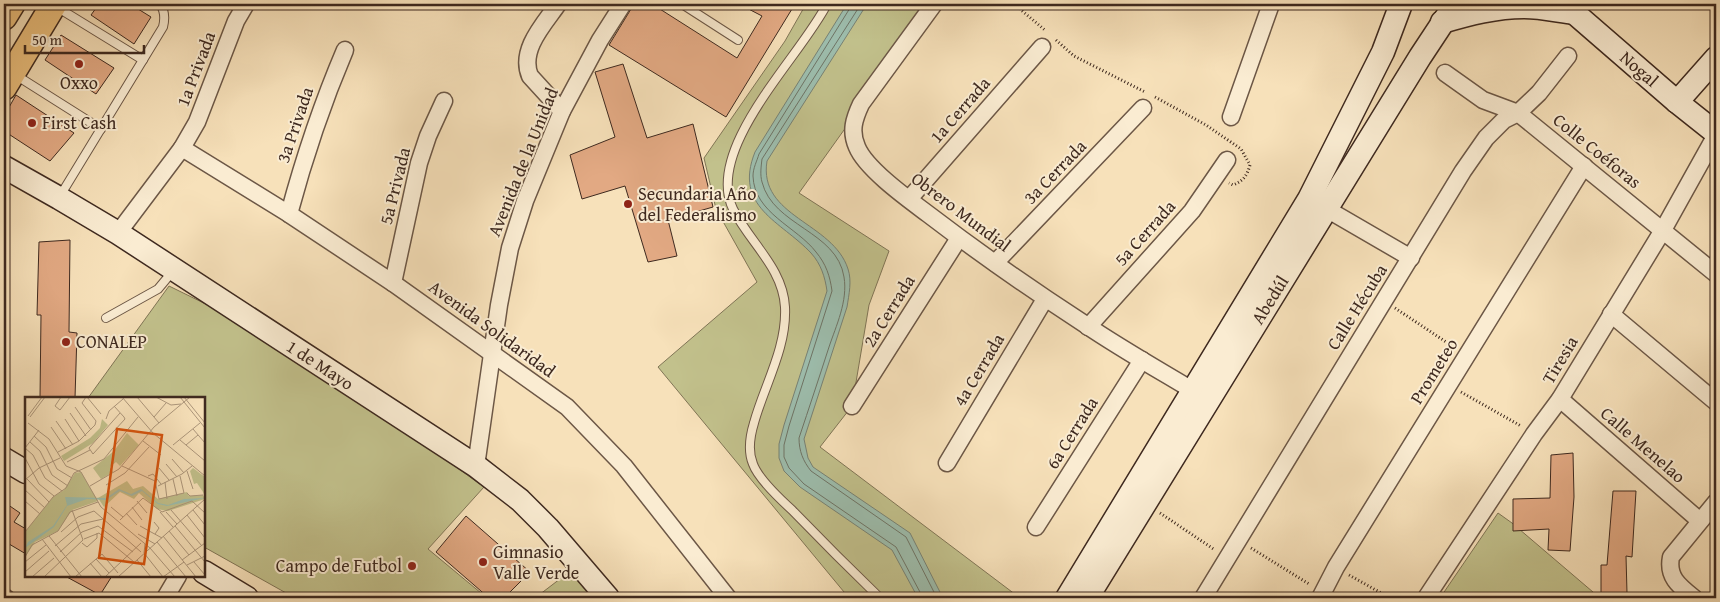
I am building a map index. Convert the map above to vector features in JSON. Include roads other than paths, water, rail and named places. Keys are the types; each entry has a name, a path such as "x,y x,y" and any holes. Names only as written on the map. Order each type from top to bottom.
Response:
{"main road":[{"path":"4,17 12,4"},
{"path":"8,80 54,4"}],"street":[{"name":"1a Privada","path":"118,233 182,148 197,122 236,21 246,4"},
{"path":"558,4 529,50 527,69 536,84 562,111"},
{"name":"Avenida de la Unidad","path":"476,466 492,353 510,248 525,201 562,111 600,40 623,4"},
{"name":"Obrero Mundial","path":"934,4 861,104 854,120 853,134 857,148 866,162 959,238 1045,299 1192,390"},
{"path":"1231,117 1271,4"},
{"name":"Abedúl","path":"1087,598 1318,204 1383,52 1401,4"},
{"name":"Abedúl","path":"1067,598 1192,390 1455,4"},
{"path":"1442,22 1495,9 1574,7"},
{"name":"Nogal","path":"1574,7 1677,102 1716,134"},
{"name":"1a Cerrada","path":"909,199 1042,47"},
{"name":"3a Privada","path":"289,214 301,167 316,121 345,50"},
{"name":"Calle Hécuba","path":"1202,598 1463,171 1486,138 1504,120 1518,113 1539,93 1568,56"},
{"path":"1677,102 1716,58"},
{"name":"Colle Coéforas","path":"1445,73 1483,100 1518,113 1716,274"},
{"name":"5a Privada","path":"393,283 419,163 428,136 444,101"},
{"name":"3a Cerrada","path":"995,264 1143,108"},
{"name":"Tiresia","path":"1426,598 1534,434 1560,399 1663,230 1716,134"},
{"name":"Avenida Solidaridad","path":"182,148 289,214 393,283 567,407 624,466 728,598"},
{"name":"5a Cerrada","path":"1088,327 1192,211 1227,160"},
{"name":"Prometeo","path":"1321,596 1336,567 1584,166"},
{"name":"1 de Mayo","path":"4,167 118,233 476,466 520,500 541,521 608,598"},
{"path":"1318,204 1411,258"},
{"name":"2a Cerrada","path":"852,406 959,238"},
{"name":"4a Cerrada","path":"947,463 1045,299"},
{"path":"1611,314 1716,402"},
{"name":"6a Cerrada","path":"1036,527 1142,360"},
{"name":"Calle Menelao","path":"1560,399 1700,521"},
{"path":"4,460 25,471"},
{"path":"1694,598 1676,583 1670,570 1671,557 1716,502"},
{"path":"205,573 247,598"},
{"path":"165,598 177,577"}],"lane":[{"path":"54,4 143,60"},
{"path":"59,198 163,27 165,20 164,12 160,4"},
{"path":"682,4 738,40"},
{"path":"827,4 747,122 732,154 728,183 731,203 740,224 769,262 782,285 785,308 783,334 753,424 750,446 753,465 765,481 880,598"},
{"path":"8,80 101,129"},
{"path":"106,318 158,289 174,270"}],"water":[{"path":"847,4 867,4 767,161 767,180 774,195 798,218 828,240 840,253 850,278 847,307 804,439 808,458 813,467 910,533 943,598 918,598 892,550 800,487 784,471 779,458 779,444 784,425 827,291 822,271 811,253 774,221 755,200 750,186 750,171 755,152"}],"place":[{"name":"Oxxo","path":"79,64"},
{"name":"First Cash","path":"32,123"},
{"name":"Secundaria Año del Federalismo","path":"628,204"},
{"name":"CONALEP","path":"66,342"},
{"name":"Gimnasio Valle Verde","path":"483,562"},
{"name":"Campo de Futbol","path":"412,566"}]}
